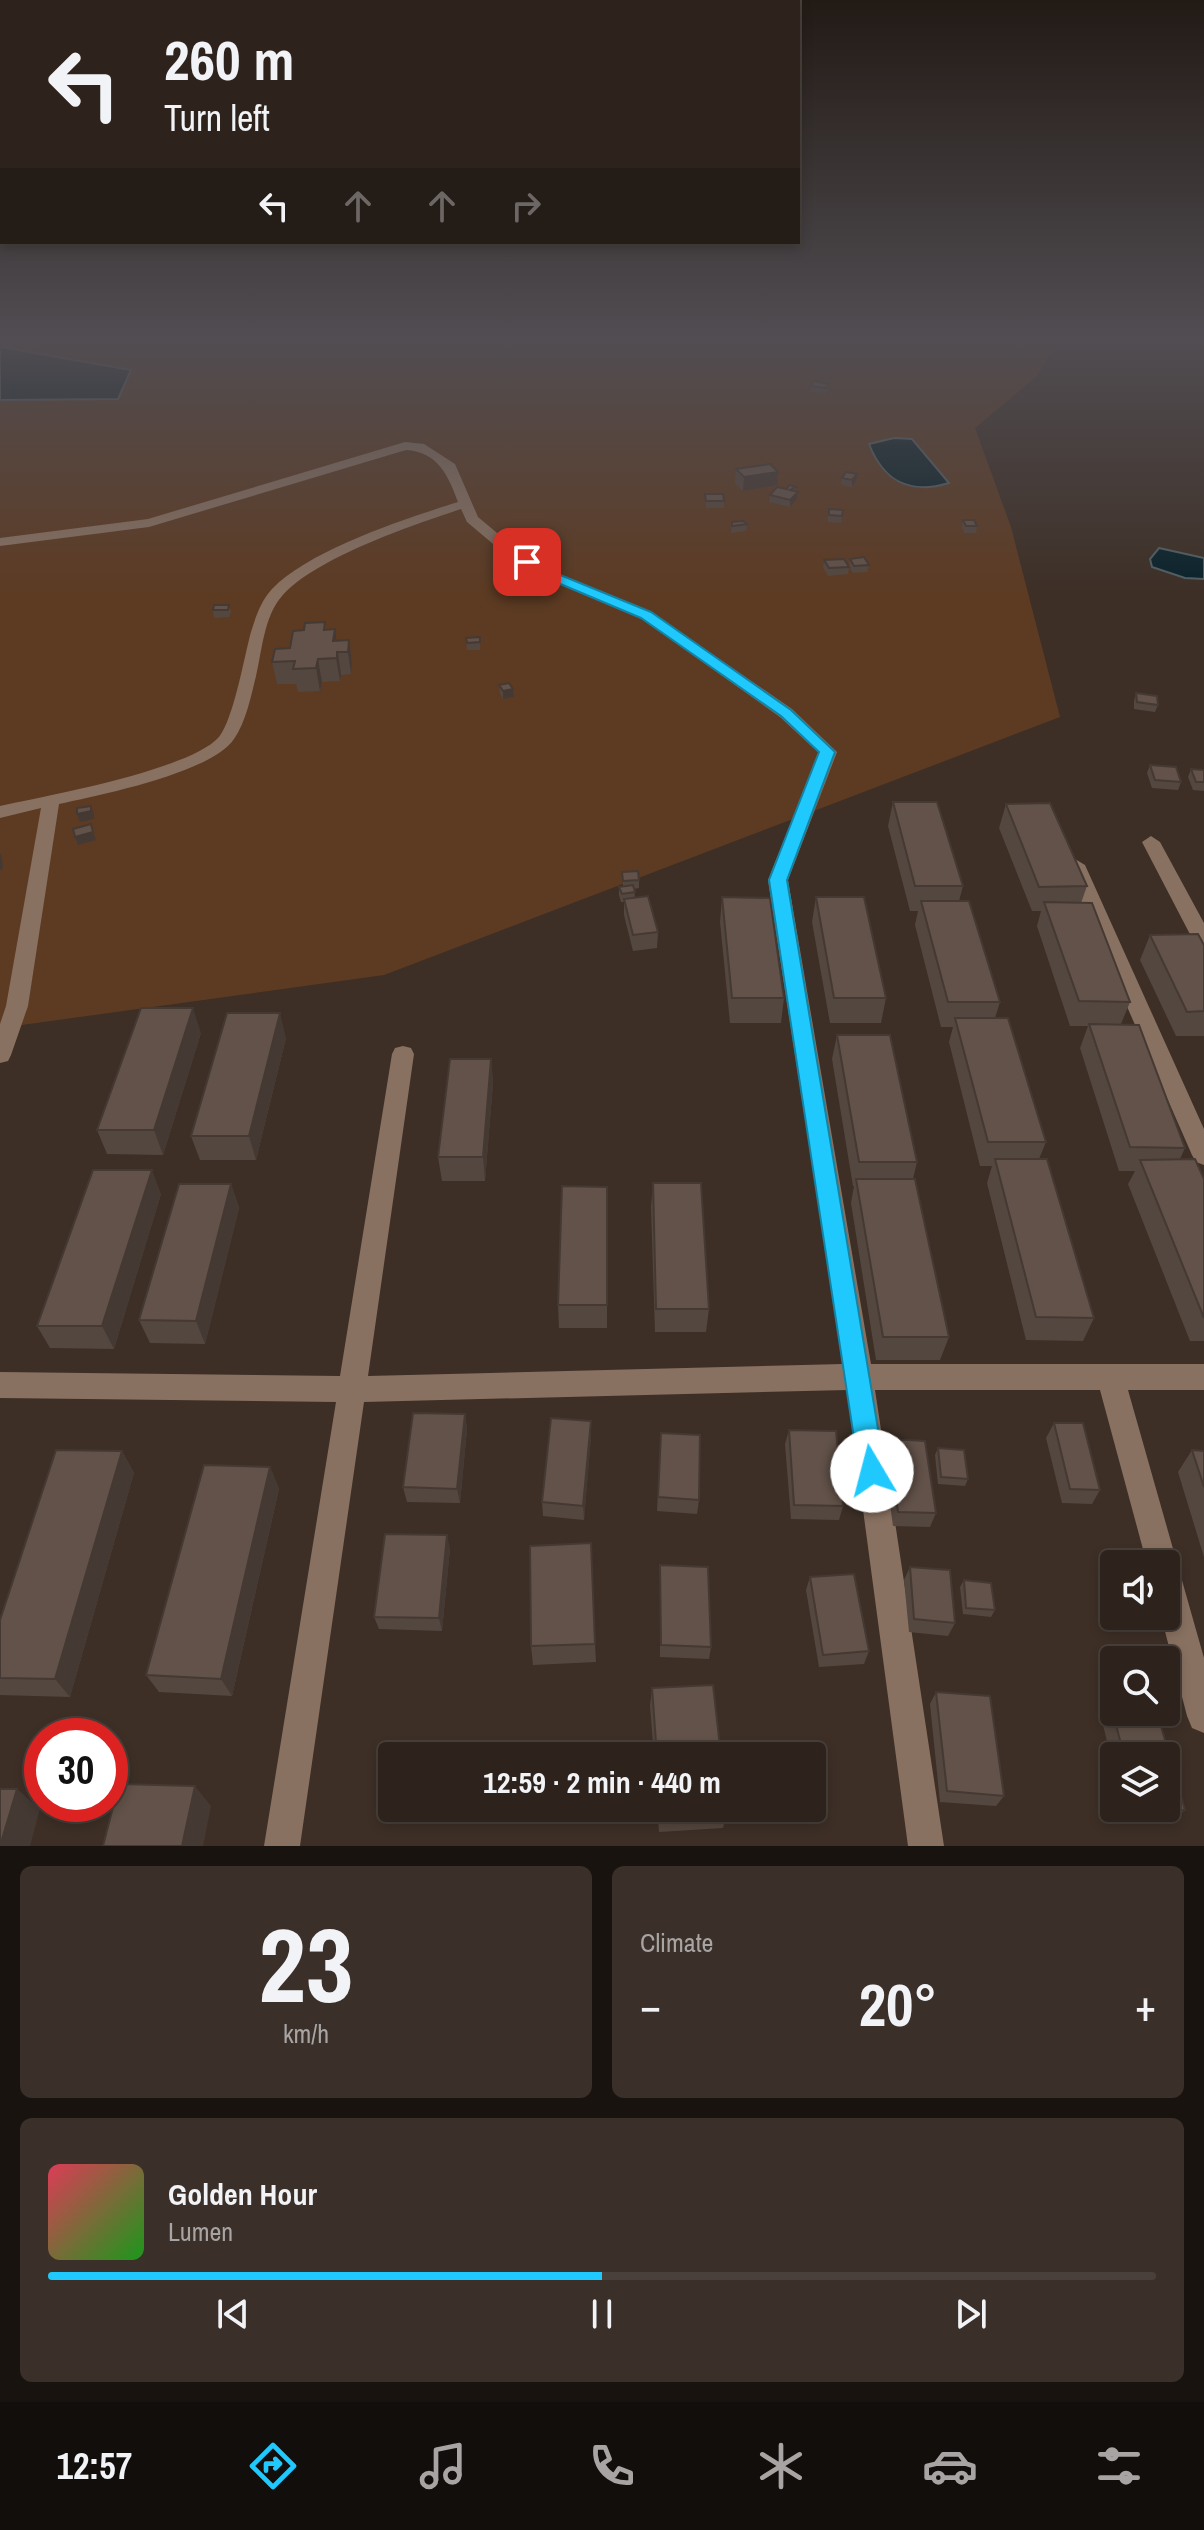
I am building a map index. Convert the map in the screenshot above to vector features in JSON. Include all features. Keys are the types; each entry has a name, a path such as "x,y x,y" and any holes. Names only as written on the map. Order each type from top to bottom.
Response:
{"street":[{"path":"0,542 149,523 405,446 420,447 451,467 472,519 510,551 544,573 646,615 786,713 828,752 778,880 859,1377 926,1846"},
{"path":"0,812 159,772 192,761 225,740 246,690 268,603 291,578 338,554 464,504"},
{"path":"0,1055 17,1006 51,800"},
{"path":"1064,839 1204,1155"},
{"path":"1151,842 1204,942"},
{"path":"282,1846 403,1054"},
{"path":"1110,1376 1158,1550"},
{"path":"0,1385 353,1389 859,1377 1204,1377"},
{"path":"1180,1629 1204,1716"}],"shaded area":[{"path":"0,422 982,422 975,428 1011,527 1060,717 384,975 0,1028"}],"water":[{"path":"894,438 912,439 949,483 911,486 891,476 882,468 869,444"},
{"path":"1159,548 1204,558 1204,579 1185,578 1152,567 1150,559"}],"building":[{"path":"770,464 778,472 744,477 736,469"},
{"path":"846,472 857,474 852,480 842,478"},
{"path":"789,485 796,487 790,490 798,492 790,500 770,495 777,487 787,489"},
{"path":"705,494 723,494 724,501 706,501"},
{"path":"829,509 843,510 842,516 829,515"},
{"path":"963,520 974,520 977,526 966,526"},
{"path":"743,521 747,524 732,526 732,522"},
{"path":"864,557 869,565 854,566 850,559"},
{"path":"844,559 849,567 829,568 824,560"},
{"path":"214,605 229,605 228,610 213,610"},
{"path":"325,622 324,630 335,629 333,641 349,640 348,652 337,652 337,658 318,659 316,668 293,669 295,661 272,662 275,649 290,648 293,631 304,630 305,623"},
{"path":"480,637 480,642 467,643 466,638"},
{"path":"509,683 513,689 503,691 499,685"},
{"path":"1136,693 1157,696 1158,705 1137,702"},
{"path":"1150,765 1176,767 1181,782 1155,780"},
{"path":"1191,769 1204,770 1204,782 1196,782"},
{"path":"893,802 937,802 963,886 915,886"},
{"path":"1050,803 1087,886 1039,887 1006,804"},
{"path":"91,806 91,811 77,814 77,808"},
{"path":"91,824 93,832 75,837 73,829"},
{"path":"638,871 639,880 623,881 622,872"},
{"path":"633,885 635,892 622,894 619,887"},
{"path":"648,896 658,932 633,935 624,899"},
{"path":"722,897 770,898 784,998 732,998"},
{"path":"816,897 864,897 886,998 834,998"},
{"path":"921,901 969,901 1000,1002 948,1002"},
{"path":"1044,902 1092,903 1130,1002 1079,1001"},
{"path":"1198,934 1204,945 1204,1011 1187,1012 1150,935"},
{"path":"141,1008 193,1008 154,1130 97,1130"},
{"path":"227,1013 280,1013 249,1136 191,1136"},
{"path":"955,1018 1008,1018 1046,1142 988,1142"},
{"path":"1089,1024 1139,1025 1185,1148 1130,1147"},
{"path":"837,1035 890,1035 917,1162 859,1162"},
{"path":"450,1059 491,1059 483,1157 438,1157"},
{"path":"995,1159 1047,1159 1094,1318 1036,1317"},
{"path":"1195,1159 1204,1179 1204,1318 1140,1160"},
{"path":"93,1170 152,1170 102,1326 37,1326"},
{"path":"856,1179 915,1179 949,1337 883,1337"},
{"path":"653,1183 701,1183 709,1309 656,1309"},
{"path":"179,1184 231,1184 196,1321 139,1320"},
{"path":"562,1186 607,1187 607,1305 558,1305"},
{"path":"413,1413 465,1414 457,1489 403,1487"},
{"path":"551,1418 591,1421 583,1506 542,1502"},
{"path":"1054,1423 1083,1423 1100,1490 1070,1489"},
{"path":"789,1430 836,1431 843,1506 794,1505"},
{"path":"661,1433 700,1435 699,1500 658,1497"},
{"path":"888,1439 925,1441 936,1513 898,1512"},
{"path":"938,1448 964,1450 968,1479 941,1477"},
{"path":"56,1450 122,1451 55,1679 0,1678 0,1620"},
{"path":"1192,1450 1204,1451 1204,1487"},
{"path":"204,1465 270,1467 221,1679 146,1675"},
{"path":"385,1534 447,1535 439,1618 374,1617"},
{"path":"591,1543 595,1644 531,1646 530,1546"},
{"path":"660,1565 708,1567 711,1647 661,1645"},
{"path":"910,1567 950,1570 955,1623 914,1619"},
{"path":"854,1574 869,1651 823,1655 810,1577"},
{"path":"964,1580 991,1583 995,1610 966,1608"},
{"path":"713,1685 719,1742 656,1742 652,1688"},
{"path":"936,1692 990,1696 1004,1796 947,1791"},
{"path":"1116,1726 1161,1726 1166,1742 1120,1742"},
{"path":"128,1784 195,1786 182,1846 103,1846 109,1822 128,1822"},
{"path":"0,1789 17,1789 0,1846"},
{"path":"1180,1792 1185,1810 1180,1810"}],"route":[{"path":"527,562 544,573 646,615 786,713 828,752 778,880 872,1471"}]}
